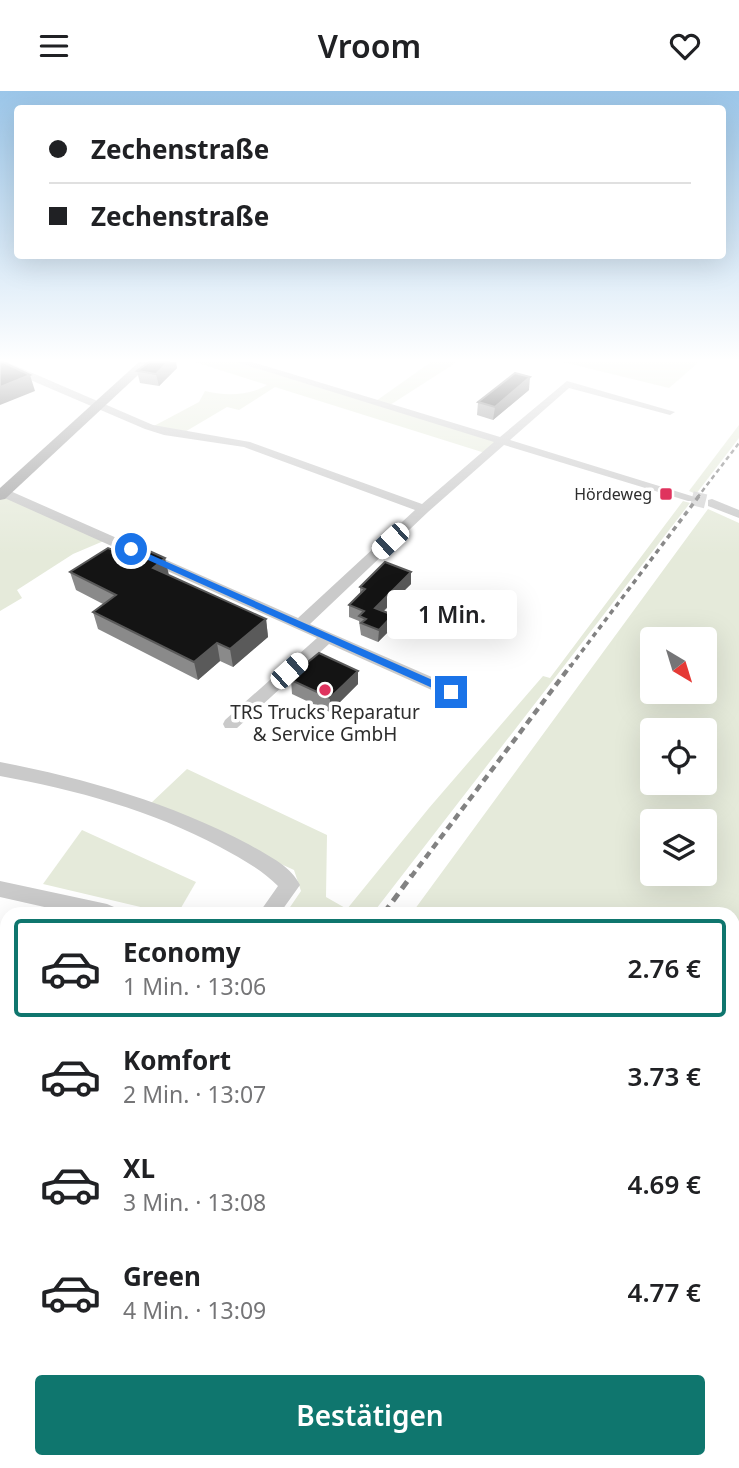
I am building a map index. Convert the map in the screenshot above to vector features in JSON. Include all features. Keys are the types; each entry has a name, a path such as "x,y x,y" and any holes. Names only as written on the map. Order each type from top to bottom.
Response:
{"main road":[{"path":"2,495 77,426"}],"street":[{"path":"150,426 164,432 246,444 424,509"},
{"path":"449,426 692,498"},
{"path":"301,624 424,509 518,426"},
{"path":"2,495 451,692"},
{"path":"712,503 739,514"},
{"path":"231,724 328,636"},
{"path":"0,769 61,780 148,807 213,833 277,870 290,885 274,907"},
{"path":"0,888 81,907"}],"green space":[{"path":"153,426 194,426 183,433"},
{"path":"400,426 446,426 497,442 485,453"},
{"path":"739,426 739,438 696,494 689,491"},
{"path":"4,495 106,540 73,554 17,590 22,598 0,611 0,499"},
{"path":"683,501 690,503 378,907 349,907 429,808 543,676 550,678"},
{"path":"708,509 739,523 739,907 416,907"},
{"path":"187,769 327,835 326,897 344,907 290,907 301,891 294,870 150,804"},
{"path":"82,830 196,882 181,907 141,907 43,884"}],"building":[{"path":"127,541 165,558 153,568 266,619 230,649 217,643 194,662 93,612 116,595 70,572 108,548 113,550"},
{"path":"385,562 411,572 375,608 393,615 379,630 361,623 366,619 359,616 364,611 349,605 365,589 360,587"},
{"path":"319,653 358,671 330,698 291,680 300,672 297,671"}],"tunnel":[{"path":"692,498 712,503"}],"railway":[{"path":"697,498 739,443"},
{"path":"570,667 699,496"},
{"path":"411,877 571,665"},
{"path":"388,907 412,875"}],"place":[{"name":"Hördeweg","path":"666,494"},
{"name":"TRS Trucks Reparatur & Service GmbH","path":"325,690"}],"route":[{"path":"131,549 451,692"}]}
